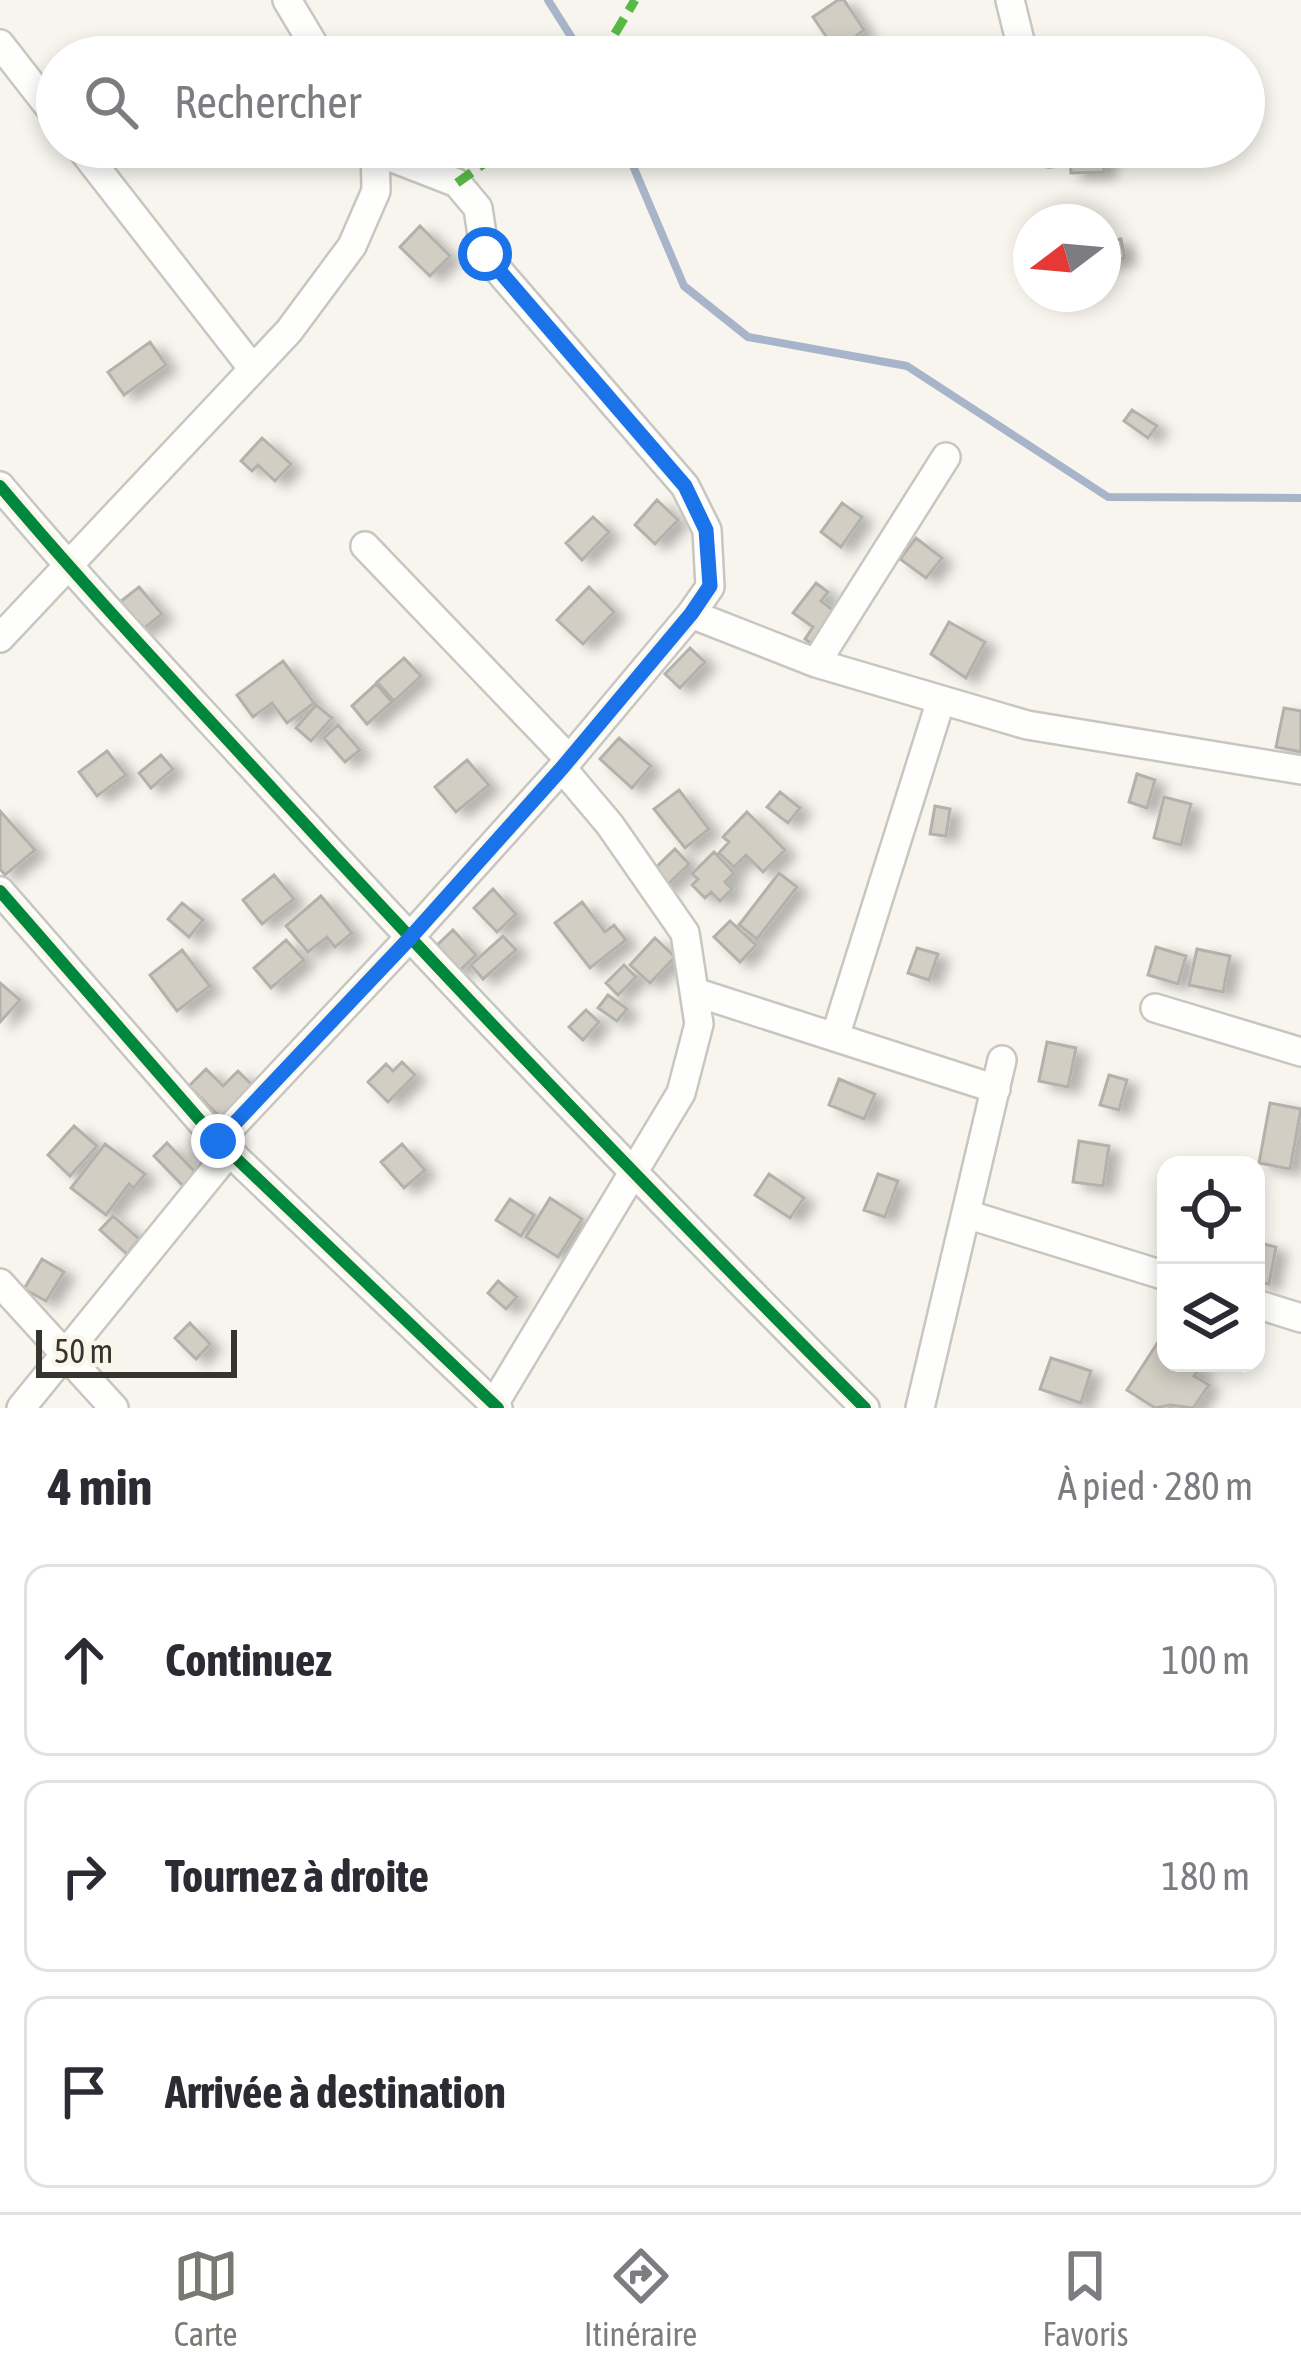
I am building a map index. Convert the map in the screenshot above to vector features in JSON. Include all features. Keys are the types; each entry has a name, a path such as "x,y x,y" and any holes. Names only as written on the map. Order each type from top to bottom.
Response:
{"street":[{"path":"287,0 308,36"},
{"path":"1010,0 1019,36"},
{"path":"0,44 36,90"},
{"path":"96,168 253,369"},
{"path":"0,638 289,331 352,246 376,191 376,168"},
{"path":"21,1408 224,1146 566,764 710,586 706,530 685,486 485,254 478,208 457,183 421,168"},
{"path":"816,663 946,457"},
{"path":"0,486 410,938 632,1174 865,1408"},
{"path":"0,891 224,1146 496,1406 681,1093 699,1024 698,993 685,933 566,764 365,546"},
{"path":"691,614 816,663 1027,724 1301,770"},
{"path":"835,1037 941,700"},
{"path":"698,993 995,1089"},
{"path":"1155,1008 1301,1052"},
{"path":"920,1408 1002,1060"},
{"path":"966,1214 1157,1273"},
{"path":"0,1282 114,1408"},
{"path":"1265,1307 1301,1318"}],"building":[{"path":"844,0 864,30 858,36 826,36 813,17"},
{"path":"1071,168 1104,168 1104,172 1071,173"},
{"path":"420,226 450,256 430,276 400,247"},
{"path":"150,342 166,365 124,395 108,372"},
{"path":"1132,410 1157,426 1148,438 1124,421"},
{"path":"262,438 291,464 275,481 258,465 252,471 241,461"},
{"path":"657,500 678,520 655,544 635,525"},
{"path":"842,503 862,517 841,547 821,532"},
{"path":"593,517 609,532 582,560 566,543"},
{"path":"916,538 942,558 926,578 900,559"},
{"path":"816,583 828,592 821,601 841,616 817,648 805,639 813,627 793,613"},
{"path":"139,587 162,614 138,633 116,605"},
{"path":"589,587 614,612 583,644 557,620"},
{"path":"949,622 985,642 966,678 931,654"},
{"path":"690,648 705,662 680,688 665,674"},
{"path":"404,658 421,676 394,701 377,682"},
{"path":"283,661 314,703 287,723 272,703 253,717 237,695"},
{"path":"376,684 392,702 367,724 352,706"},
{"path":"316,705 332,718 311,741 296,728"},
{"path":"1284,708 1301,711 1301,752 1276,747"},
{"path":"338,725 360,750 345,762 324,738"},
{"path":"619,738 651,766 632,788 600,759"},
{"path":"107,751 126,775 97,796 79,772"},
{"path":"161,755 173,769 151,788 139,773"},
{"path":"467,760 489,785 456,812 435,787"},
{"path":"1137,774 1155,780 1147,808 1129,802"},
{"path":"679,790 709,829 685,848 654,809"},
{"path":"780,792 800,808 788,823 767,807"},
{"path":"1164,797 1191,804 1181,845 1154,838"},
{"path":"935,806 950,809 946,836 930,834"},
{"path":"0,811 35,850 5,875 0,869"},
{"path":"747,812 785,850 763,872 746,855 734,867 719,853 729,842 723,837"},
{"path":"675,849 689,864 662,890 648,875"},
{"path":"714,852 734,873 725,882 732,889 720,901 711,892 705,898 692,885 698,879 692,874"},
{"path":"779,873 797,887 757,939 739,925"},
{"path":"274,875 294,899 262,924 243,900"},
{"path":"493,889 516,914 497,932 474,908"},
{"path":"321,896 352,933 335,947 327,937 308,952 286,926"},
{"path":"582,902 605,932 614,925 626,940 590,968 555,923"},
{"path":"182,903 203,920 189,937 168,919"},
{"path":"730,921 756,945 740,962 714,937"},
{"path":"453,930 476,955 457,973 434,948"},
{"path":"503,936 516,950 483,979 471,965"},
{"path":"655,938 675,957 650,983 630,965"},
{"path":"286,940 304,960 271,988 254,968"},
{"path":"1156,947 1186,956 1178,984 1148,975"},
{"path":"917,948 938,954 929,980 908,973"},
{"path":"1197,949 1230,956 1223,992 1189,985"},
{"path":"182,950 210,986 177,1011 150,975"},
{"path":"624,965 636,977 618,995 606,983"},
{"path":"0,983 20,1000 0,1022"},
{"path":"608,995 627,1009 617,1021 598,1008"},
{"path":"586,1010 599,1022 583,1040 569,1027"},
{"path":"1047,1042 1076,1048 1068,1087 1039,1081"},
{"path":"402,1062 415,1075 388,1102 368,1082 386,1064 393,1071"},
{"path":"206,1069 223,1086 238,1071 255,1088 223,1120 189,1086"},
{"path":"1109,1075 1127,1080 1119,1110 1100,1105"},
{"path":"839,1079 875,1094 864,1119 829,1105"},
{"path":"1270,1103 1301,1109 1290,1169 1265,1164 1265,1156 1260,1156"},
{"path":"74,1126 97,1146 70,1176 48,1155"},
{"path":"1079,1141 1109,1146 1103,1186 1073,1182"},
{"path":"167,1143 199,1176 186,1189 154,1156"},
{"path":"105,1144 145,1174 134,1188 129,1184 106,1215 71,1188"},
{"path":"402,1144 425,1170 404,1188 381,1162"},
{"path":"769,1174 804,1198 790,1218 755,1195"},
{"path":"878,1174 898,1181 885,1217 864,1210"},
{"path":"550,1198 582,1219 558,1257 526,1237"},
{"path":"510,1199 534,1215 521,1236 496,1220"},
{"path":"113,1216 139,1239 127,1254 100,1230"},
{"path":"1265,1244 1276,1247 1269,1284 1265,1283"},
{"path":"42,1259 64,1272 46,1301 24,1289"},
{"path":"498,1281 517,1297 506,1309 488,1293"},
{"path":"190,1323 210,1344 196,1359 175,1338"},
{"path":"1157,1344 1157,1372 1197,1372 1194,1376 1209,1385 1193,1408 1155,1408 1127,1390"},
{"path":"1051,1358 1091,1371 1081,1403 1040,1389"}],"waterway":[{"path":"548,0 571,36"},
{"path":"634,168 684,286 748,337 907,366 1108,497 1301,498"}],"marked path":[{"path":"614,36 635,0"},
{"path":"457,183 478,168"}],"cycle path":[{"path":"0,486 424,952 865,1408"},
{"path":"218,1141 562,768 710,587"},
{"path":"0,891 218,1141 498,1408"}],"route":[{"path":"218,1141 562,768 710,586 706,530 685,486 485,254"}]}
